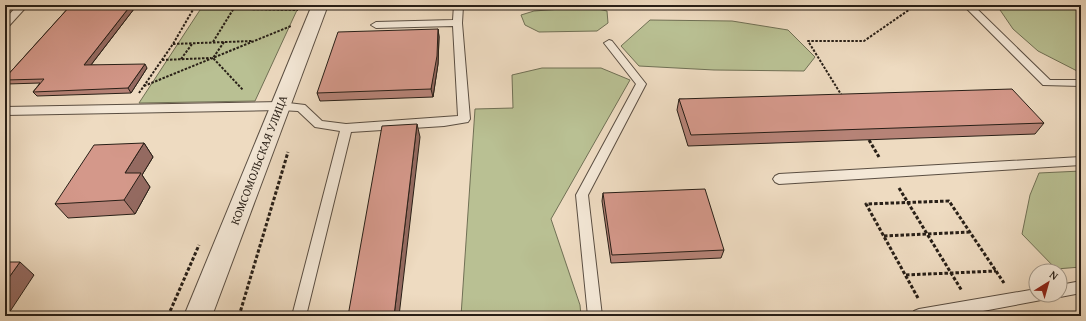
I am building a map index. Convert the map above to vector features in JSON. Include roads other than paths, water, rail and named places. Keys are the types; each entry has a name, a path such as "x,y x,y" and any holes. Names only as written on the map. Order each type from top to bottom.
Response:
{"street":[{"name":"КОМСОМОЛЬСКАЯ УЛИЦА","path":"198,316 269,107 320,5"}],"lane":[{"path":"5,25 23,5"},
{"path":"968,5 1047,83 1081,83"},
{"path":"5,111 269,107 301,108 319,124 346,128 444,122 464,119 457,23 458,6"},
{"path":"376,25 457,23"},
{"path":"595,316 582,195 641,84 609,44"},
{"path":"299,316 346,128"},
{"path":"780,179 1081,161"},
{"path":"1068,289 1081,287"},
{"path":"923,315 1028,297"}]}
